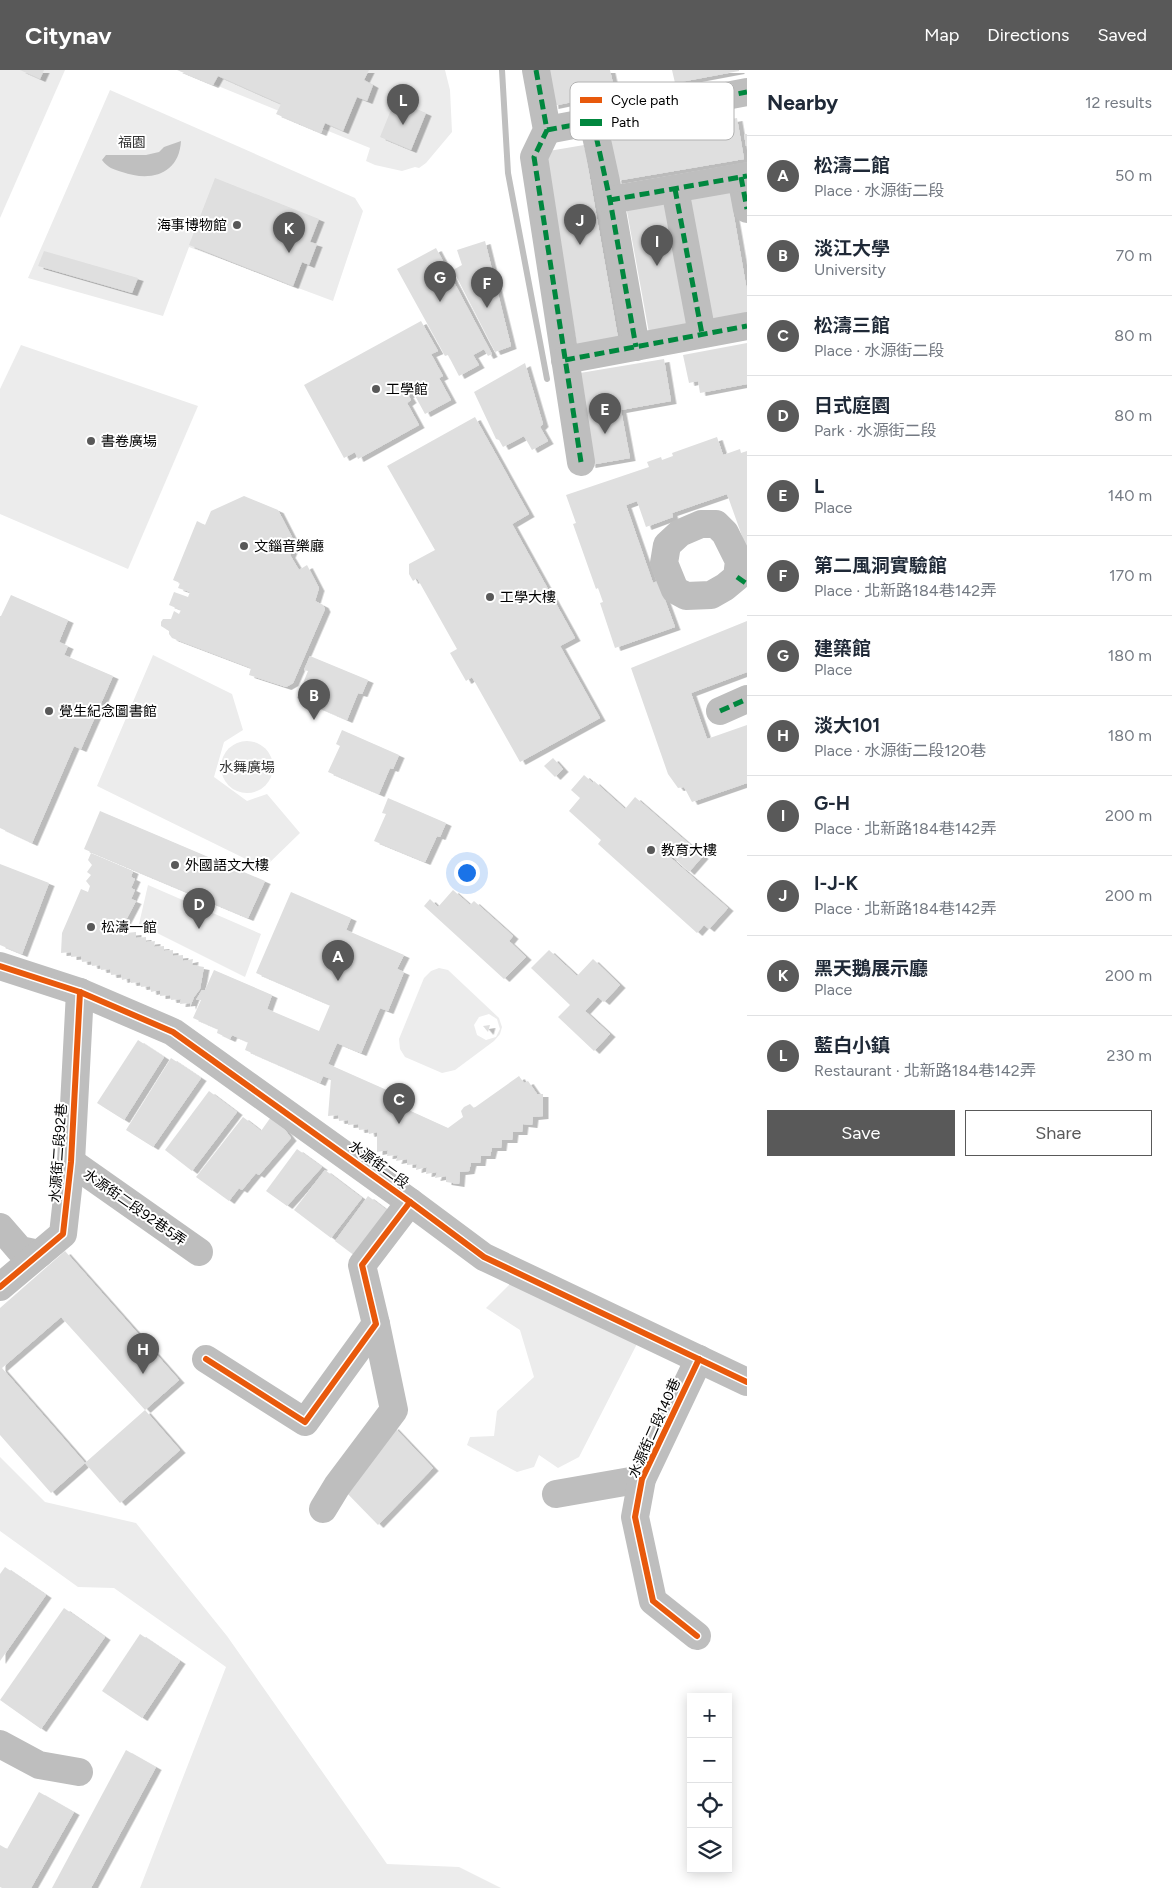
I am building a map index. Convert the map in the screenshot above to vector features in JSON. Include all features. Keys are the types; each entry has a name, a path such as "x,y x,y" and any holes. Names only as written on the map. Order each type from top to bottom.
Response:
{"street":[{"path":"536,70 547,130 534,157 581,462"},
{"path":"734,95 747,92"},
{"path":"547,130 570,126"},
{"path":"597,140 610,200 636,347"},
{"path":"610,200 744,177 747,209"},
{"path":"675,189 702,334"},
{"path":"565,360 747,326"},
{"path":"720,711 747,699"},
{"name":"水源街二段","path":"0,966 80,992 173,1032 484,1257 747,1382"},
{"name":"水源街二段92巷","path":"0,1287 63,1234 72,1162 80,992"},
{"name":"水源街二段92巷5弄","path":"72,1162 199,1252"},
{"path":"323,1509 337,1486 394,1410 362,1265 410,1202"},
{"path":"0,1227 20,1250 39,1254"},
{"path":"206,1359 305,1422 376,1324"},
{"name":"水源街二段140巷","path":"697,1636 654,1601 635,1517 642,1479 698,1359"},
{"path":"556,1494 642,1479"},
{"path":"0,1744 39,1765 79,1772"}],"green space":[{"path":"0,70 65,70 0,218"},
{"path":"179,70 445,70 450,90 452,132 426,163 419,168 415,167 402,171 375,165 366,161 370,148"},
{"path":"110,90 355,198 363,211 333,301 189,247 163,316 28,278"},
{"name":"書卷廣場","path":"21,345 198,406 128,569 0,514 0,389"},
{"path":"153,655 232,694 243,730 224,742 214,777 247,801 267,794 300,833 264,868 97,786"},
{"name":"水舞廣場","path":"242,741 252,741 262,745 269,752 273,767 269,782 262,789 252,793 242,793 232,789 225,782 221,772 221,762 225,752 232,745"},
{"path":"148,885 261,934 245,977 139,924"},
{"path":"439,968 448,970 499,1018 502,1027 500,1034 494,1041 455,1070 442,1073 405,1057 400,1049 399,1039 424,978 431,971","holes":["489,1014 497,1019 500,1029 496,1037 486,1040 477,1035 474,1025 479,1017"]},
{"path":"511,1283 639,1340 579,1457 558,1468 539,1455 534,1467 517,1472 467,1445 470,1437 494,1436 497,1411 534,1377 520,1330 486,1308"},
{"path":"0,1457 45,1502 136,1523 227,1636 387,1864 459,1867 501,1888 140,1888 226,1667 114,1588 78,1587 0,1531"}],"shaded area":[{"name":"福園","path":"181,141 175,162 161,173 152,176 132,175 122,172 109,167 102,160 106,155 146,155 159,152 164,147"}],"building":[{"path":"20,70 44,70 40,79"},
{"path":"177,70 369,70 364,80 373,85 367,101 357,97 343,131 325,123 321,133 276,114 281,104 218,76 213,85"},
{"path":"549,70 610,70 613,82 570,82 570,102 553,106"},
{"path":"672,70 739,70 680,82 675,82"},
{"path":"395,100 426,113 411,150 380,137"},
{"path":"737,118 744,159 616,181 608,141 734,140 734,119"},
{"path":"744,134 747,134 747,146 746,146"},
{"path":"584,145 618,338 577,345 543,152"},
{"name":"海事博物館","path":"215,178 319,219 310,242 317,244 309,265 302,262 293,286 189,245"},
{"path":"729,188 747,291 747,317 711,323 689,195"},
{"path":"666,199 688,326 649,333 626,206"},
{"path":"485,241 511,346 495,352 453,270 462,265 457,250"},
{"path":"436,248 492,354 488,356 484,349 473,355 479,365 459,376 448,355 445,356 397,269"},
{"path":"44,251 138,278 132,293 38,266"},
{"name":"工學館","path":"421,321 438,351 431,354 443,376 439,378 451,400 425,414 413,392 408,395 411,400 407,403 419,425 358,459 355,452 344,458 304,385"},
{"path":"747,343 747,384 700,393 698,381 689,383 683,355"},
{"path":"664,359 671,401 621,410 630,458 590,465 574,374"},
{"path":"525,363 543,424 540,427 548,441 532,450 524,436 503,447 499,440 496,439 474,392"},
{"name":"工學大樓","path":"475,417 529,514 512,524 575,638 560,646 600,718 520,762 472,677 466,681 450,653 457,649 417,578 413,581 409,574 409,564 435,550 387,466"},
{"path":"717,437 723,455 740,449 741,453 747,451 747,550 727,494 672,513 673,517 646,527 637,501 626,505 653,583 658,581 675,627 615,648 600,603 603,602 598,588 596,589 573,524 576,523 566,495 649,467 647,462 661,457 662,460 673,456 672,453"},
{"path":"244,496 278,510 295,543 290,555 299,570 307,565 319,588 315,601 323,605 325,609 293,683 286,687 249,675 251,668 172,638 169,631 161,626 163,619 171,619 174,611 179,614 181,610 169,605 174,592 188,597 190,592 178,588 180,583 173,580 197,521 205,525 211,511"},
{"name":"覺生紀念圖書館","path":"11,595 68,620 59,642 68,646 64,655 113,676 81,749 74,746 32,843 0,828 0,616"},
{"path":"747,621 747,672 691,693 707,739 747,725 747,783 692,802 684,787 678,788 668,774 631,668"},
{"path":"310,656 368,680 362,694 358,693 347,720 297,698 308,671 304,670"},
{"path":"342,730 399,755 393,769 390,768 379,794 328,772 340,746 336,744"},
{"path":"553,758 563,769 555,777 544,766"},
{"name":"教育大樓","path":"584,775 593,783 594,781 625,809 635,797 703,856 689,872 673,857 671,858 728,908 709,929 704,925 697,933 598,844 601,840 569,811 580,798 571,790"},
{"path":"388,798 446,823 440,837 437,836 425,862 374,841 386,814 382,813"},
{"name":"外國語文大樓","path":"100,811 265,881 248,918 84,849"},
{"name":"松濤一館","path":"91,853 133,871 131,877 135,879 131,888 135,890 131,899 136,901 125,922 119,921 115,932 124,936 126,933 136,932 136,938 146,937 146,942 155,941 154,947 164,946 164,951 173,950 173,956 183,955 183,961 193,959 192,965 204,967 200,989 190,1007 190,1003 180,1004 181,999 171,1000 170,995 160,996 160,990 151,992 150,986 141,987 140,982 131,983 130,978 122,980 121,974 111,975 110,969 101,970 100,965 92,966 91,961 82,962 81,956 71,957 71,952 61,953 62,933 81,889 88,892 90,886 86,881 91,875 87,872 92,865 88,860"},
{"path":"0,864 49,883 22,954 0,945"},
{"path":"453,890 470,905 474,901 513,936 509,941 526,957 504,979 424,906 430,899 438,907"},
{"path":"291,892 351,918 346,930 404,955 397,969 404,972 388,1011 380,1008 361,1053 337,1043 328,1064 398,1095 393,1103 448,1128 463,1117 461,1111 464,1107 470,1104 474,1108 519,1076 524,1083 528,1081 537,1094 543,1094 543,1116 533,1117 532,1125 523,1124 522,1132 513,1132 512,1140 502,1140 501,1148 492,1148 490,1156 481,1156 480,1163 471,1163 469,1171 460,1172 459,1184 446,1182 446,1176 435,1178 437,1172 426,1174 427,1167 416,1170 417,1164 407,1165 407,1159 396,1161 398,1155 387,1156 388,1150 377,1152 377,1132 369,1134 368,1129 359,1130 358,1124 348,1125 348,1120 339,1121 338,1115 328,1116 331,1079 323,1076 320,1083 245,1050 248,1042 232,1035 230,1039 217,1033 218,1029 193,1018 201,1000 196,1000 202,990 205,990 214,970 272,995 267,1009 319,1031 330,1005 256,973"},
{"path":"549,950 577,976 593,959 620,985 604,1002 598,997 585,1011 610,1034 594,1051 558,1017 570,1005 531,968"},
{"path":"490,1025 488,1032 483,1026"},
{"path":"138,1040 164,1057 124,1120 97,1103"},
{"path":"171,1058 201,1078 153,1147 126,1130"},
{"path":"209,1091 237,1112 192,1171 165,1150"},
{"path":"273,1114 291,1138 259,1175 256,1173 242,1190 239,1188 229,1201 196,1177 243,1117 261,1131"},
{"path":"297,1149 322,1167 287,1206 266,1191"},
{"path":"325,1170 362,1198 331,1238 294,1210"},
{"path":"368,1196 388,1211 355,1256 335,1241"},
{"path":"65,1251 179,1380 145,1410 61,1317 2,1368 85,1463 51,1493 0,1435 0,1308"},
{"path":"145,1410 180,1450 120,1503 85,1463"},
{"path":"393,1426 433,1468 378,1525 342,1488"},
{"path":"5,1567 46,1595 0,1661 0,1574"},
{"path":"64,1608 105,1637 41,1729 0,1700"},
{"path":"140,1634 180,1661 142,1718 102,1691"},
{"path":"126,1750 156,1767 91,1888 52,1888"},
{"path":"39,1792 74,1812 31,1888 2,1888 0,1887 0,1845 7,1849"}],"waterway":[{"path":"502,70 508,173 547,379"}],"marked path":[{"path":"536,70 547,130 534,157 581,462"},
{"path":"734,94 747,92"},
{"path":"547,130 570,126"},
{"path":"597,140 610,200 636,347"},
{"path":"610,200 747,176"},
{"path":"741,177 747,209"},
{"path":"675,189 702,334"},
{"path":"565,360 747,326"},
{"path":"737,577 747,584"},
{"path":"720,711 747,699"}],"cycle path":[{"path":"0,966 80,992 173,1032 484,1257 747,1382"},
{"path":"0,1287 63,1234 71,1162 80,992"},
{"path":"206,1359 305,1422 376,1324 362,1265 410,1202"},
{"path":"697,1636 653,1601 635,1517 642,1479 699,1359"}],"place":[{"name":"藍白小鎮","path":"403,125"},
{"name":"海事博物館","path":"237,225"},
{"name":"I-J-K","path":"580,245"},
{"name":"黑天鵝展示廳","path":"289,253"},
{"name":"G-H","path":"657,266"},
{"name":"建築館","path":"440,302"},
{"name":"第二風洞實驗館","path":"487,308"},
{"name":"工學館","path":"376,389"},
{"name":"L","path":"605,434"},
{"name":"書卷廣場","path":"91,441"},
{"name":"文錙音樂廳","path":"244,546"},
{"name":"工學大樓","path":"490,597"},
{"name":"覺生紀念圖書館","path":"49,711"},
{"name":"淡江大學","path":"314,720"},
{"name":"教育大樓","path":"651,850"},
{"name":"外國語文大樓","path":"175,865"},
{"name":"松濤一館","path":"91,927"},
{"name":"日式庭園","path":"199,929"},
{"name":"松濤二館","path":"338,981"},
{"name":"松濤三館","path":"399,1124"},
{"name":"淡大101","path":"143,1374"}]}
